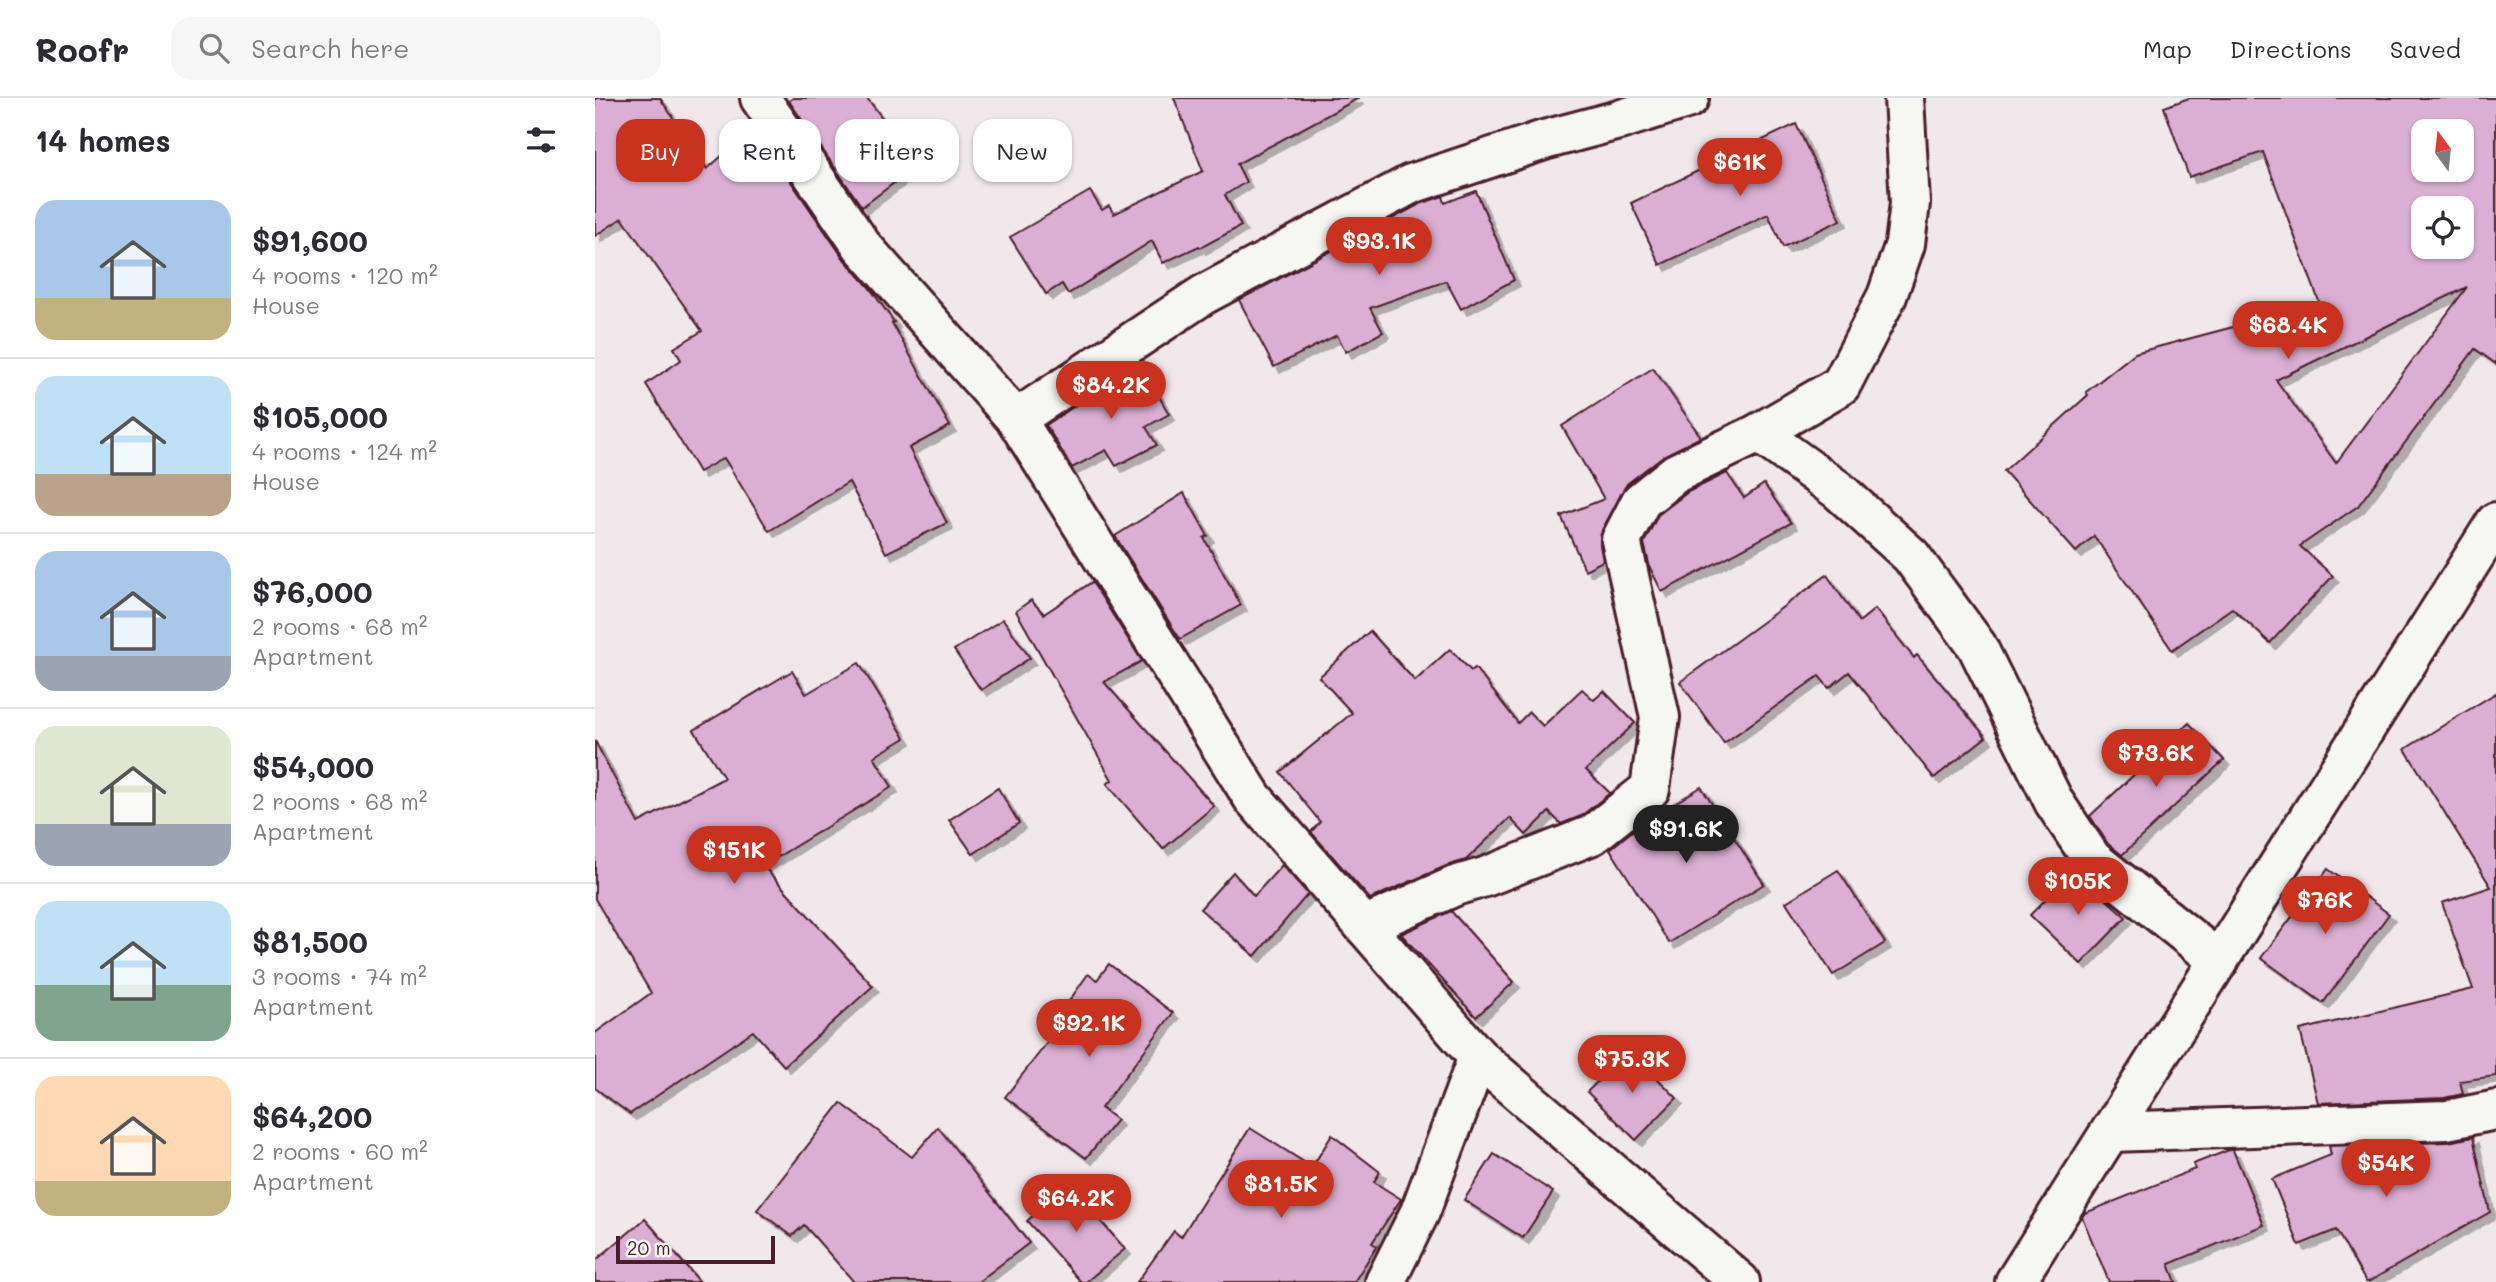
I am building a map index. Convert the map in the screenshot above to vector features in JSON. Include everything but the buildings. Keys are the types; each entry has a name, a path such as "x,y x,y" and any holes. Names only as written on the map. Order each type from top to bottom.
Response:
{"street":[{"path":"759,98 862,246 1016,419 1253,798 1478,1057 1740,1282"},
{"path":"1016,419 1203,296 1411,184 1544,140 1689,98"},
{"path":"1364,926 1455,886 1592,835 1650,789 1660,717 1621,540 1640,500 1676,473 1759,433 1841,385 1887,296 1905,244 1910,203 1904,98"},
{"path":"1759,433 1838,490 1910,556 1977,646 2054,802 2092,859 2219,961"},
{"path":"2015,1282 2496,522"},
{"path":"1385,1282 1420,1212 1478,1057"},
{"path":"2112,1132 2447,1120 2496,1110"}]}
